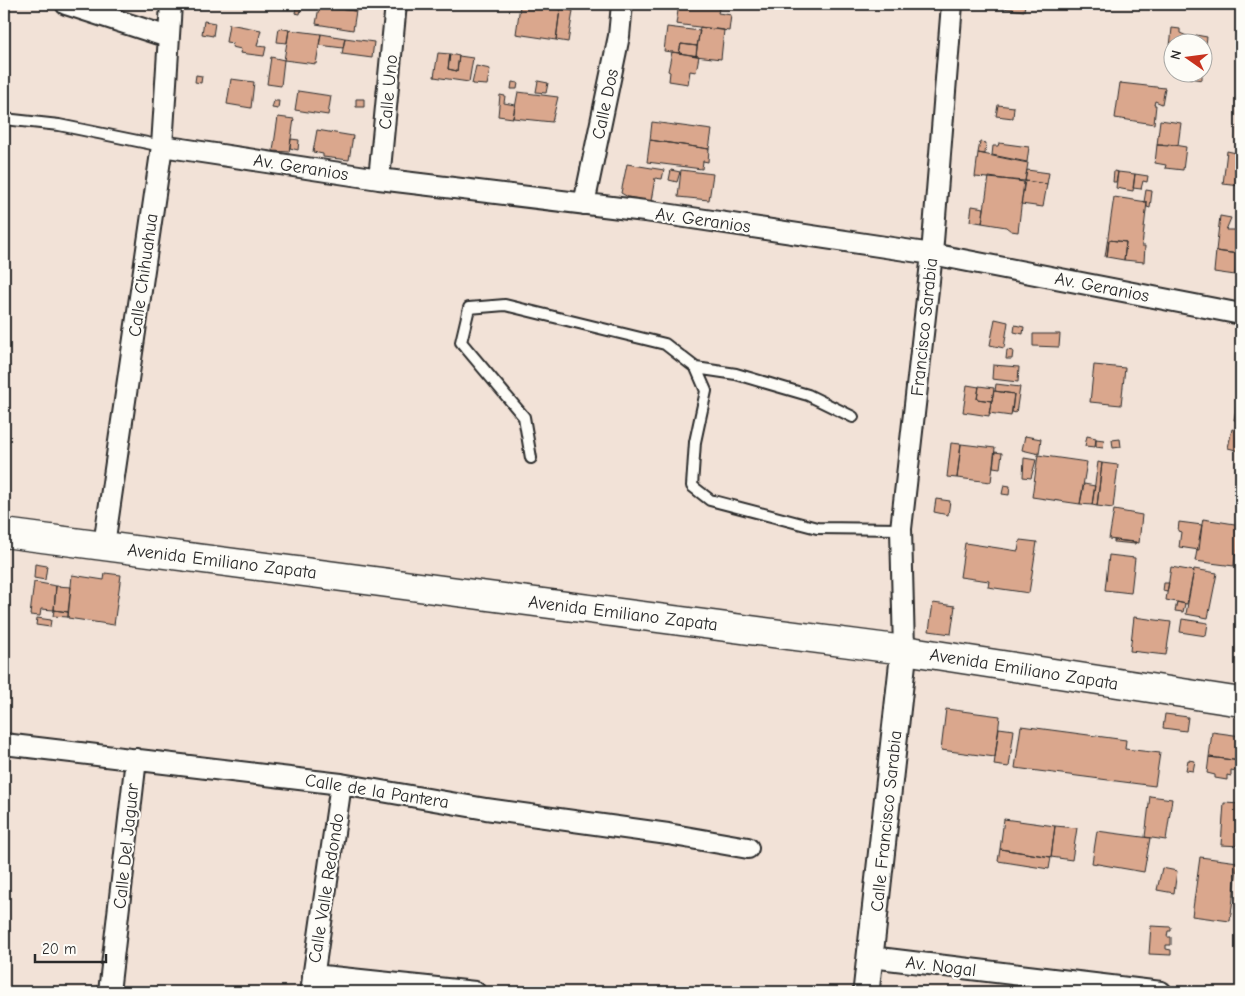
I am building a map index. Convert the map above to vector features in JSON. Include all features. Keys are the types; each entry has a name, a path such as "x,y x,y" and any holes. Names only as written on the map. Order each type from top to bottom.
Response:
{"main road":[{"name":"Avenida Emiliano Zapata","path":"4,533 904,650 1241,702"}],"street":[{"path":"66,4 168,37"},
{"name":"Calle Chihuahua","path":"104,545 162,146 171,4"},
{"name":"Calle Uno","path":"379,179 396,4"},
{"name":"Calle Dos","path":"584,204 619,36 622,4"},
{"name":"Francisco Sarabia","path":"904,650 901,529 932,254 952,4"},
{"name":"Av. Geranios","path":"162,146 379,179 584,204 932,254 1241,314"},
{"name":"Calle Francisco Sarabia","path":"866,992 904,650"},
{"name":"Calle de la Pantera","path":"4,744 342,784 486,809 668,834 748,848"},
{"name":"Calle Del Jaguar","path":"109,992 136,760"},
{"name":"Calle Valle Redondo","path":"312,984 342,784"},
{"name":"Av. Nogal","path":"871,957 1161,992"},
{"path":"312,984 475,992"}],"lane":[{"path":"4,119 59,124 162,146"},
{"path":"531,458 524,417 461,342 469,308 506,305 665,344 696,368 736,374 808,395 853,417"},
{"path":"696,368 706,392 695,442 692,486 710,500 817,528 901,529"}],"building":[{"path":"319,4 357,4 356,11 319,7"},
{"path":"679,4 720,4 718,13 731,15 729,31 676,24"},
{"path":"997,4 1025,4 1024,11 996,7"},
{"path":"520,6 560,9 556,40 516,34"},
{"path":"319,7 356,11 353,30 316,24"},
{"path":"296,8 301,9 300,14 295,13"},
{"path":"560,9 573,11 568,42 556,40"},
{"path":"204,21 215,23 213,36 202,34"},
{"path":"229,24 261,30 257,46 266,47 264,56 240,53 241,49 232,47 233,43 226,42"},
{"path":"667,27 700,31 697,46 681,44 679,53 664,51"},
{"path":"700,27 724,30 721,59 696,56"},
{"path":"279,28 289,30 287,43 277,42"},
{"path":"1172,28 1180,29 1180,32 1172,32"},
{"path":"289,30 321,34 316,64 284,60"},
{"path":"321,34 345,38 343,48 319,45"},
{"path":"345,38 374,42 372,58 342,54"},
{"path":"681,44 697,46 696,56 679,53"},
{"path":"672,52 699,56 696,72 690,71 688,84 669,81 670,72 668,71"},
{"path":"438,53 450,54 448,69 457,71 459,56 473,58 469,82 434,77"},
{"path":"450,54 459,56 457,71 448,69"},
{"path":"271,57 284,60 281,86 267,84"},
{"path":"476,66 490,69 487,85 472,84"},
{"path":"196,75 202,76 201,83 195,82"},
{"path":"231,79 254,82 251,108 227,104"},
{"path":"538,81 548,83 546,93 536,92"},
{"path":"512,82 518,83 517,89 511,89"},
{"path":"1120,83 1165,88 1162,104 1155,101 1154,124 1115,118"},
{"path":"298,91 331,96 328,115 295,110"},
{"path":"518,92 558,97 552,122 513,118"},
{"path":"500,95 505,96 504,103 515,105 513,118 498,116"},
{"path":"356,99 364,99 364,107 356,107"},
{"path":"274,101 279,101 278,109 272,108"},
{"path":"998,105 1014,107 1013,118 996,116"},
{"path":"278,117 294,119 289,152 273,151"},
{"path":"1160,120 1181,123 1178,145 1157,145"},
{"path":"652,122 712,130 709,149 650,140"},
{"path":"317,130 353,136 349,160 323,157 323,154 313,152"},
{"path":"291,139 299,140 298,150 290,148"},
{"path":"650,140 709,149 708,162 703,161 702,169 647,162"},
{"path":"980,142 986,143 985,154 978,153"},
{"path":"999,143 1029,147 1027,162 992,155 993,146 998,146"},
{"path":"1168,144 1186,147 1183,170 1165,168 1166,165 1155,163 1157,145 1168,146"},
{"path":"1227,151 1241,154 1241,186 1223,184"},
{"path":"978,153 1028,163 1025,181 975,177"},
{"path":"627,164 664,170 662,179 655,178 651,201 628,197 621,193"},
{"path":"671,170 680,172 677,182 669,180"},
{"path":"681,170 713,174 709,200 678,197"},
{"path":"1027,170 1049,173 1047,184 1025,181"},
{"path":"1114,171 1118,172 1116,182 1113,182"},
{"path":"1118,172 1135,174 1133,191 1116,188"},
{"path":"1135,174 1148,176 1147,182 1143,181 1141,189 1133,188"},
{"path":"989,177 1024,182 1018,232 1011,231 1006,227 982,223"},
{"path":"1025,181 1047,184 1043,207 1021,204"},
{"path":"1146,190 1152,191 1150,208 1147,207 1147,202 1144,202"},
{"path":"1114,197 1147,202 1142,246 1145,246 1144,262 1124,260 1126,242 1109,240 1107,257 1105,257"},
{"path":"972,206 984,208 982,223 970,221"},
{"path":"1220,216 1231,218 1226,230 1241,230 1240,254 1216,251"},
{"path":"1109,240 1126,242 1124,260 1107,257"},
{"path":"1216,251 1237,254 1235,275 1214,272"},
{"path":"995,319 1008,322 1004,348 990,345"},
{"path":"1015,325 1024,327 1023,334 1014,332"},
{"path":"1033,334 1060,334 1059,347 1033,346"},
{"path":"1007,350 1013,351 1012,359 1006,359"},
{"path":"993,365 1019,367 1018,382 992,379"},
{"path":"1094,365 1125,368 1121,405 1090,402"},
{"path":"1241,381 1241,421 1234,420"},
{"path":"996,384 1020,387 1016,413 1012,412 1014,394 995,391"},
{"path":"967,385 979,387 977,399 991,401 989,416 963,412"},
{"path":"979,386 994,388 992,401 977,399"},
{"path":"994,391 1014,394 1011,416 989,413"},
{"path":"1232,429 1241,431 1240,451 1228,448"},
{"path":"1025,436 1041,439 1039,454 1022,450"},
{"path":"1087,436 1096,438 1095,447 1085,446"},
{"path":"1096,439 1104,440 1103,448 1096,447"},
{"path":"1120,439 1121,447 1113,448 1112,440"},
{"path":"951,443 961,444 957,478 947,477"},
{"path":"961,444 995,448 991,482 957,478"},
{"path":"995,452 1002,453 1000,468 993,467"},
{"path":"1038,455 1087,462 1080,504 1032,497"},
{"path":"1024,458 1036,460 1031,478 1023,477"},
{"path":"1098,462 1102,463 1097,506 1092,505"},
{"path":"1102,463 1118,465 1113,508 1097,506"},
{"path":"1084,484 1095,486 1092,505 1080,504"},
{"path":"1004,485 1010,486 1009,495 1002,494"},
{"path":"936,499 950,501 948,515 934,512"},
{"path":"1114,510 1142,515 1139,543 1109,539"},
{"path":"1203,519 1241,525 1238,555 1235,555 1234,566 1195,561"},
{"path":"1179,522 1202,525 1199,550 1179,547 1181,532 1178,531"},
{"path":"1241,529 1241,552 1238,552"},
{"path":"1020,540 1037,542 1029,593 988,587 989,581 960,577 965,543 1018,551"},
{"path":"1114,540 1136,542 1135,544 1114,542"},
{"path":"1109,555 1135,558 1131,593 1105,590"},
{"path":"35,564 47,566 45,580 34,578"},
{"path":"1171,567 1194,571 1187,604 1166,600"},
{"path":"1194,569 1217,573 1208,618 1186,614"},
{"path":"105,573 121,575 114,625 68,618 72,575 104,580"},
{"path":"34,582 56,586 54,610 41,609 40,616 30,615"},
{"path":"1164,583 1169,583 1167,592 1163,591"},
{"path":"56,586 71,587 68,612 54,610"},
{"path":"1177,602 1185,604 1183,612 1175,611"},
{"path":"933,603 955,606 951,634 929,631"},
{"path":"54,610 68,612 68,617 53,616"},
{"path":"1134,617 1171,622 1166,655 1130,651"},
{"path":"37,618 51,620 50,627 36,625"},
{"path":"1182,619 1208,623 1206,636 1180,632"},
{"path":"1241,644 1241,673 1238,673"},
{"path":"946,709 1000,716 995,757 941,750"},
{"path":"1165,714 1188,717 1186,731 1163,728"},
{"path":"1021,726 1126,740 1125,749 1160,753 1155,786 1015,768"},
{"path":"999,728 1014,730 1009,767 994,765"},
{"path":"1212,732 1241,736 1241,761 1209,757"},
{"path":"1209,757 1241,761 1241,772 1231,770 1231,776 1227,775 1227,780 1215,778 1215,775 1207,773"},
{"path":"1188,760 1195,761 1193,771 1186,770"},
{"path":"1150,796 1172,799 1166,840 1145,837"},
{"path":"1224,803 1241,804 1241,846 1221,845"},
{"path":"1004,819 1055,826 1051,857 1000,849"},
{"path":"1055,826 1077,828 1072,860 1051,857"},
{"path":"1097,831 1150,838 1144,872 1092,863"},
{"path":"1000,849 1051,857 1049,869 998,861"},
{"path":"1200,857 1238,862 1230,921 1192,916"},
{"path":"1162,868 1177,871 1174,893 1157,890"},
{"path":"1151,926 1171,927 1167,937 1171,937 1171,945 1166,945 1166,949 1171,950 1171,955 1149,954"}]}
